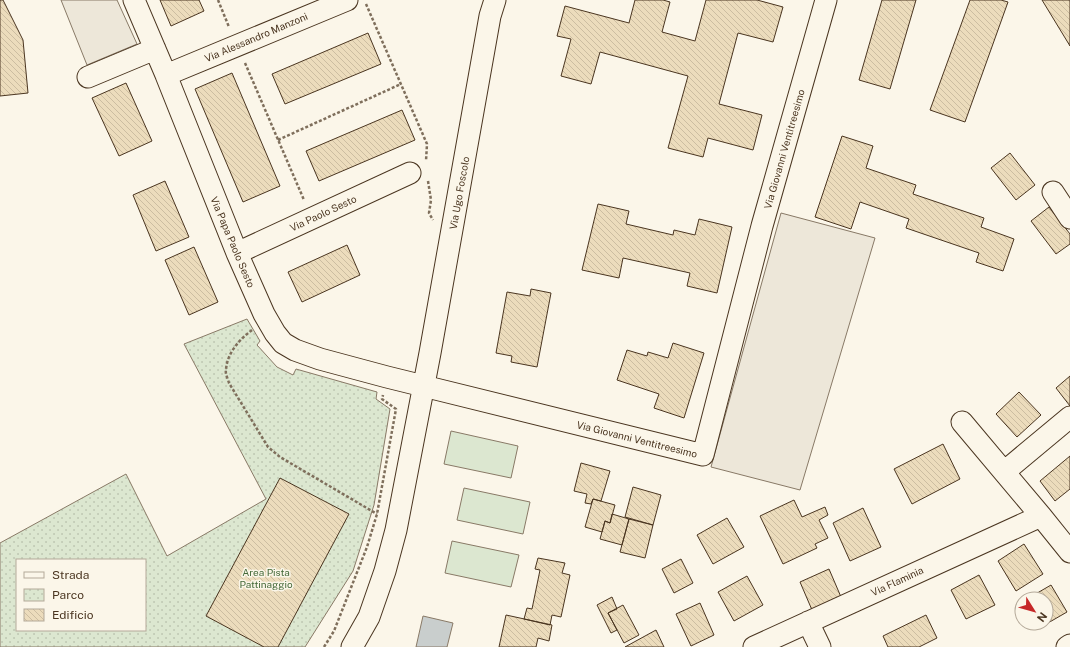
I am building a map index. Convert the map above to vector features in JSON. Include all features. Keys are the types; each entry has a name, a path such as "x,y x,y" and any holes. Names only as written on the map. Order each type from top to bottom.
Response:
{"street":[{"name":"Via Papa Paolo Sesto","path":"134,0 166,75 237,253 275,333 283,343 295,350 320,359 424,387"},
{"name":"Via Alessandro Manzoni","path":"166,75 347,0"},
{"name":"Via Ugo Foscolo","path":"424,387 489,23 495,0"},
{"name":"Via Giovanni Ventitreesimo","path":"424,387 703,455 762,226 826,0"},
{"path":"88,77 155,49"},
{"name":"Via Paolo Sesto","path":"237,253 312,218 419,176"},
{"path":"1053,192 1070,218"},
{"path":"352,647 369,617 385,571 396,530 424,387"},
{"path":"1004,472 1070,418"},
{"path":"962,422 1070,552"},
{"name":"Via Flaminia","path":"754,647 1041,516"},
{"path":"808,622 820,647"},
{"path":"1067,647 1070,644"}],"path":[{"path":"218,0 312,218"},
{"path":"365,0 427,144 426,164 419,176 431,200 429,213 433,220"},
{"path":"278,140 401,84"},
{"path":"432,228 435,212"},
{"path":"267,318 236,344 229,357 226,371 228,383 268,447 280,457 377,514"},
{"path":"324,647 334,631 367,547 377,514 396,409 382,400 387,378"}],"green space":[{"name":"Area Pista Pattinaggio","path":"247,319 260,341 257,345 277,367 293,375 296,369 377,392 376,399 390,409 374,505 353,571 305,647 0,647 0,543 126,474 167,556 266,499 184,344"},
{"path":"451,431 518,446 511,478 444,464"},
{"path":"464,488 530,502 523,534 457,520"},
{"path":"452,541 519,555 511,587 445,573"}],"shaded area":[{"path":"61,0 117,0 137,44 87,65"},
{"path":"781,213 875,238 800,490 711,467"},
{"path":"423,616 453,623 447,647 416,647"}],"building":[{"path":"0,0 3,0 23,40 28,93 0,96"},
{"path":"160,0 199,0 204,11 171,26"},
{"path":"635,0 663,0 670,2 662,32 695,41 706,0 757,0 783,7 773,42 738,33 719,104 762,115 753,150 708,138 703,157 668,148 688,76 600,52 591,84 561,76 571,39 557,36 565,6 629,23"},
{"path":"882,0 916,0 890,89 859,80"},
{"path":"970,0 1001,0 1008,2 965,122 930,110"},
{"path":"1042,0 1070,0 1070,46"},
{"path":"368,33 381,64 285,104 272,74"},
{"path":"232,73 280,186 243,202 195,89"},
{"path":"126,83 152,141 119,156 92,98"},
{"path":"402,110 415,140 319,181 306,151"},
{"path":"842,136 873,146 866,168 916,185 913,194 984,218 981,227 1014,239 1003,271 976,262 979,253 906,228 909,219 860,202 851,229 815,217"},
{"path":"1010,153 1035,185 1016,200 991,168"},
{"path":"165,181 189,237 156,251 133,195"},
{"path":"598,204 629,211 626,224 673,235 674,230 695,235 699,219 732,227 717,293 687,286 690,273 623,258 619,278 582,270"},
{"path":"1049,207 1070,234 1070,244 1056,254 1031,221"},
{"path":"347,245 360,275 302,302 288,272"},
{"path":"194,247 218,302 189,315 165,260"},
{"path":"531,289 551,293 537,367 511,362 512,356 496,353 507,292 530,296"},
{"path":"673,343 704,353 684,418 654,408 659,394 617,380 627,350 647,356 648,352 668,358"},
{"path":"1070,376 1070,406 1056,388"},
{"path":"1019,392 1041,415 1017,437 996,414"},
{"path":"943,444 960,479 912,504 894,469"},
{"path":"1070,456 1070,489 1055,501 1040,481"},
{"path":"581,463 610,471 601,501 593,499 591,504 585,503 587,494 574,491"},
{"path":"280,478 349,514 278,647 264,647 206,616"},
{"path":"633,487 661,495 653,525 625,517"},
{"path":"593,499 615,505 610,523 605,521 602,532 585,527"},
{"path":"794,500 802,517 825,507 828,515 819,520 828,538 815,544 817,548 783,564 760,516"},
{"path":"863,508 881,547 850,561 833,523"},
{"path":"612,514 629,519 622,545 600,539 605,521 610,523"},
{"path":"727,518 744,547 713,564 697,535"},
{"path":"629,519 653,525 645,558 620,552"},
{"path":"1024,544 1043,574 1016,591 998,561"},
{"path":"538,558 565,563 562,573 570,575 561,617 552,615 550,625 524,619 527,608 532,609 540,570 535,569"},
{"path":"681,559 693,583 674,593 662,569"},
{"path":"829,569 841,597 812,610 800,582"},
{"path":"979,575 995,605 966,619 951,590"},
{"path":"747,576 763,605 734,621 718,592"},
{"path":"1051,585 1067,612 1054,620 1054,591 1041,591"},
{"path":"612,597 617,609 608,613 617,630 611,633 597,605"},
{"path":"700,603 714,635 691,646 676,614"},
{"path":"623,605 639,635 624,643 608,613"},
{"path":"506,615 552,625 549,641 538,638 536,647 499,647"},
{"path":"926,615 937,638 919,647 888,647 883,636"},
{"path":"656,630 664,647 625,647"}]}
